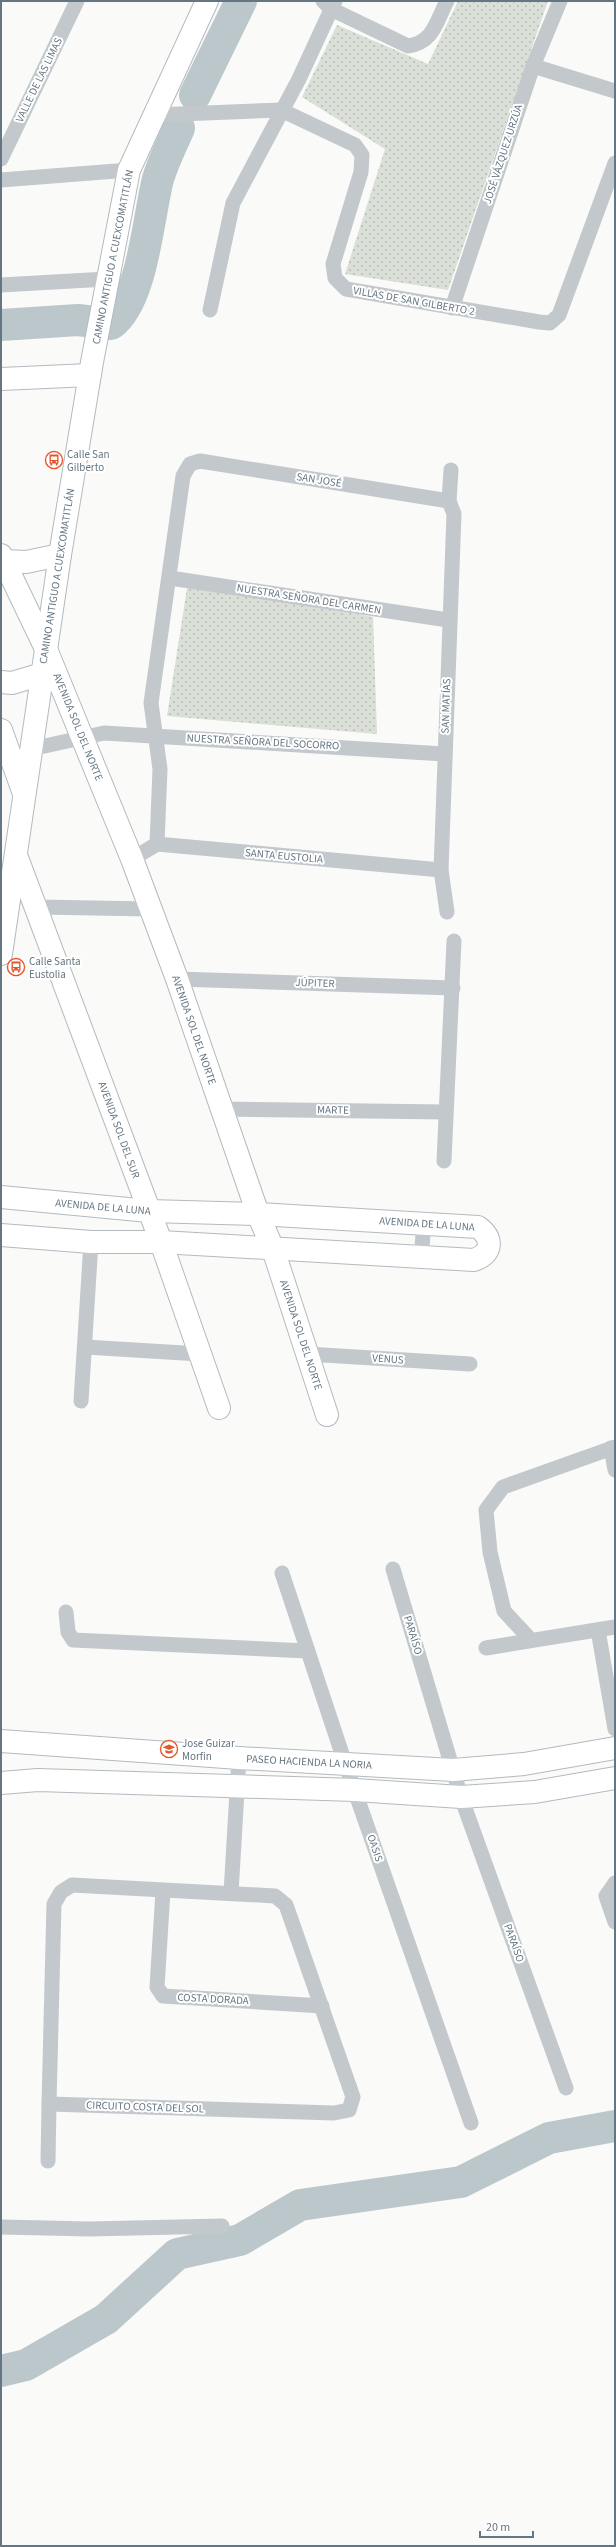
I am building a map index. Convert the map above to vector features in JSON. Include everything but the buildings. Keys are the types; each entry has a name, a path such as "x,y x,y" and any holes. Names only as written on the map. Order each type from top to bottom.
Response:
{"street":[{"name":"VALLE DE LAS LIMAS","path":"1,159 77,1"},
{"name":"CAMINO ANTIGUO A CUEXCOMATITLÁN","path":"1,954 60,555 91,368 129,170 208,1"},
{"path":"210,310 233,203 281,110 299,79 329,4 408,46 420,44 431,35 447,1"},
{"name":"JOSÉ VÁZQUEZ URZÚA","path":"452,308 533,66 560,1"},
{"path":"533,66 615,91"},
{"name":"VILLAS DE SAN GILBERTO 2","path":"154,115 281,110 355,145 362,155 362,172 332,264 335,278 346,289 452,308 550,323 559,315 615,163"},
{"path":"1,180 129,170"},
{"path":"1,285 107,279"},
{"path":"1,379 91,368"},
{"name":"SAN JOSÉ","path":"170,578 183,476 190,464 200,461 449,501"},
{"name":"SAN MATÍAS","path":"447,912 441,870 448,620 454,514 449,501 451,470"},
{"path":"2,558 26,562 60,555"},
{"name":"AVENIDA SOL DEL NORTE","path":"2,558 46,649 132,859 177,979 220,1108 258,1214 273,1250 327,1415"},
{"path":"132,859 157,844 160,769 154,736 151,703 170,578"},
{"name":"NUESTRA SEÑORA DEL CARMEN","path":"170,578 448,620"},
{"path":"1,682 12,683 42,674"},
{"path":"1,730 24,793"},
{"name":"NUESTRA SEÑORA DEL SOCORRO","path":"31,749 82,736 104,733 444,754"},
{"name":"SANTA EUSTOLIA","path":"157,844 441,870"},
{"name":"AVENIDA SOL DEL SUR","path":"16,853 161,1242 219,1408"},
{"path":"37,907 150,909"},
{"path":"444,1161 445,1112 453,988 454,941"},
{"name":"JÚPITER","path":"177,979 453,988"},
{"name":"MARTE","path":"220,1108 445,1112"},
{"name":"AVENIDA DE LA LUNA","path":"1,1197 149,1212 258,1214 478,1227 486,1232 488,1250 484,1257 474,1260 273,1250 161,1242 91,1242 1,1235"},
{"path":"421,1258 424,1223"},
{"path":"81,1401 91,1242"},
{"path":"85,1347 200,1354"},
{"name":"VENUS","path":"307,1354 470,1364"},
{"path":"532,1640 504,1611 490,1552 486,1510 503,1487 613,1448 615,1470"},
{"name":"PARAÍSO","path":"393,1570 461,1797 566,2088"},
{"name":"OASIS","path":"282,1573 345,1764 471,2123"},
{"path":"66,1612 68,1632 73,1640 308,1651"},
{"path":"486,1648 615,1627"},
{"path":"598,1630 615,1729"},
{"name":"PASEO HACIENDA LA NORIA","path":"1,1741 239,1758 454,1770 524,1764 615,1748"},
{"path":"231,1893 239,1758"},
{"path":"1,1783 38,1780 355,1790 461,1797 535,1792 615,1778"},
{"path":"615,1883 606,1896 615,1922"},
{"name":"CIRCUITO COSTA DEL SOL","path":"72,1885 164,1891 275,1896 286,1905 353,2097 349,2110 343,2112 49,2104 54,1904 61,1892 72,1885"},
{"name":"COSTA DORADA","path":"164,1891 157,1986 164,1996 322,2006"},
{"path":"48,2161 49,2104"},
{"path":"1,2226 89,2230 222,2226"}],"shaded area":[{"path":"458,1 548,1 448,290 345,274 385,149 302,97 337,25 428,64"},
{"path":"188,582 373,617 377,734 167,716"}],"waterway":[{"path":"195,95 241,1"},
{"path":"1,325 78,320 111,324 122,312 130,297 143,257 158,179 179,128"},
{"path":"1,2371 26,2365 106,2319 177,2254 240,2240 300,2205 461,2182 549,2138 615,2126"}],"place":[{"name":"Calle San Gilberto","path":"54,460"},
{"name":"Calle Santa Eustolia","path":"16,967"},
{"name":"Jose Guizar Morfin","path":"169,1749"}]}
